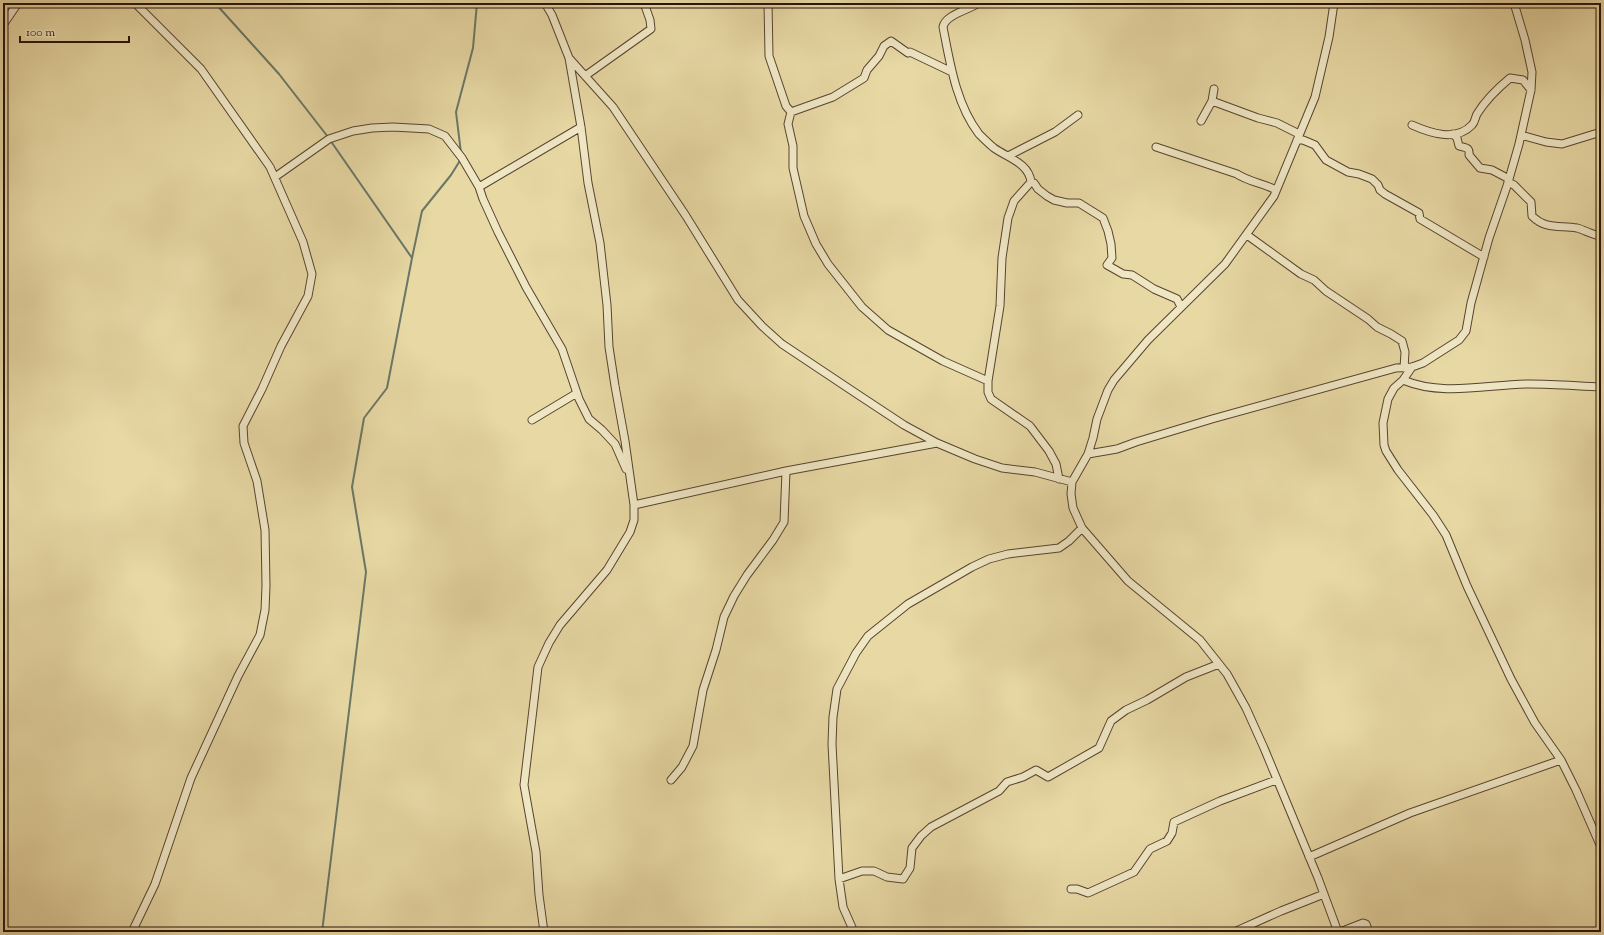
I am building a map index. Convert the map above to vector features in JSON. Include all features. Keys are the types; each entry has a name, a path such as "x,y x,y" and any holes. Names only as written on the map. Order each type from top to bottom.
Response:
{"street":[{"path":"3,25 18,3"},
{"path":"132,932 155,884 191,778 235,682 260,635 265,610 265,530 257,481 244,443 243,426 262,389 281,346 308,296 312,274 303,242 275,177 201,69 135,3"},
{"path":"544,932 539,895 536,852 524,785 538,667 549,643 560,625 607,570 630,532 634,520 634,502 614,379 600,243 588,183 581,127 569,58 552,15 545,3"},
{"path":"585,76 651,29 650,20 644,3"},
{"path":"768,3 769,56 786,106 791,112"},
{"path":"979,3 948,18 944,23 943,28 956,87 963,106 978,132 986,142 1020,163 1030,174 1030,182 1014,201 1008,218 1002,258 1000,306 988,381 988,392 991,399 1030,426 1053,458 1059,478"},
{"path":"1334,3 1329,37 1315,97 1274,196 1225,264 1148,340 1114,380 1108,390 1096,419 1093,438 1088,454 1072,482 1071,494 1073,508 1082,528 1128,581 1200,640 1219,664 1246,708 1339,932 1363,923 1366,924 1369,932"},
{"path":"1088,454 1117,449 1212,419 1396,368 1408,368 1422,363 1459,340 1466,331 1470,304 1508,181 1521,135 1531,90 1532,72 1525,40 1514,3"},
{"path":"791,112 833,97 864,78 867,70 880,56 884,46 891,41 908,53 910,52 952,72"},
{"path":"569,58 613,107 686,216 738,300 762,326 782,344 904,425 936,443 1002,468 1035,472 1072,482"},
{"path":"1412,125 1429,133 1453,134 1464,132 1474,124 1476,115 1500,86 1510,78 1523,80 1531,90"},
{"path":"1201,121 1212,101 1214,89"},
{"path":"1212,101 1258,118 1277,123 1298,137 1315,145 1326,160 1348,172 1372,179 1385,194 1419,213 1420,219 1484,257"},
{"path":"791,112 788,124 793,146 794,168 804,216 816,244 828,264 862,307 888,330 943,361 988,381"},
{"path":"1008,156 1055,132 1078,115"},
{"path":"275,177 329,139 353,131 393,127 429,129 445,136 462,158 479,187 492,219 526,287 562,349 577,393 589,419 615,444 627,471 628,487 634,502"},
{"path":"479,187 581,127"},
{"path":"1521,135 1546,142 1562,144 1601,132"},
{"path":"1453,134 1457,138 1459,146 1468,148 1469,155 1480,168 1492,170 1514,185 1531,202 1532,216 1537,221 1555,227 1576,228 1589,234 1601,236"},
{"path":"1156,147 1237,174 1246,179 1261,182 1276,190"},
{"path":"1030,182 1034,183 1038,189 1054,200 1067,203 1078,203 1103,218 1111,244 1112,258 1107,265 1123,274 1132,275 1154,289 1177,299 1181,307"},
{"path":"1247,235 1301,274 1314,280 1326,291 1368,319 1377,327 1402,341 1408,368 1403,380 1394,388 1388,399 1383,424 1384,445 1386,451 1398,470 1433,515 1446,535 1467,586 1511,679 1535,723 1561,760 1601,847"},
{"path":"1403,380 1424,387 1456,388 1530,384 1601,387"},
{"path":"532,420 577,393"},
{"path":"634,502 786,471 936,443"},
{"path":"672,780 682,767 693,746 703,690 716,650 724,617 747,574 773,540 784,522 786,471"},
{"path":"854,932 843,907 839,879 834,779 833,718 837,689 856,653 868,636 908,604 972,568 989,560 1008,554 1059,548 1069,541 1082,528"},
{"path":"839,879 862,871 874,871 887,877 903,879 910,868 912,848 921,836 931,827 998,791 1007,782 1023,777 1036,770 1048,777 1078,761 1099,748 1111,721 1126,710 1147,700 1186,677 1219,664"},
{"path":"1309,857 1410,813 1561,760"},
{"path":"1071,889 1077,889 1088,893 1134,872 1150,849 1167,841 1172,833 1174,822 1220,801 1276,780"},
{"path":"1234,932 1324,894"}],"waterway":[{"path":"215,3 279,74 328,137"},
{"path":"461,153 456,112 473,48 477,3"},
{"path":"322,932 366,572 352,487 364,418 387,388 412,258 330,140"},
{"path":"412,258 422,211 451,175 461,159"}]}
